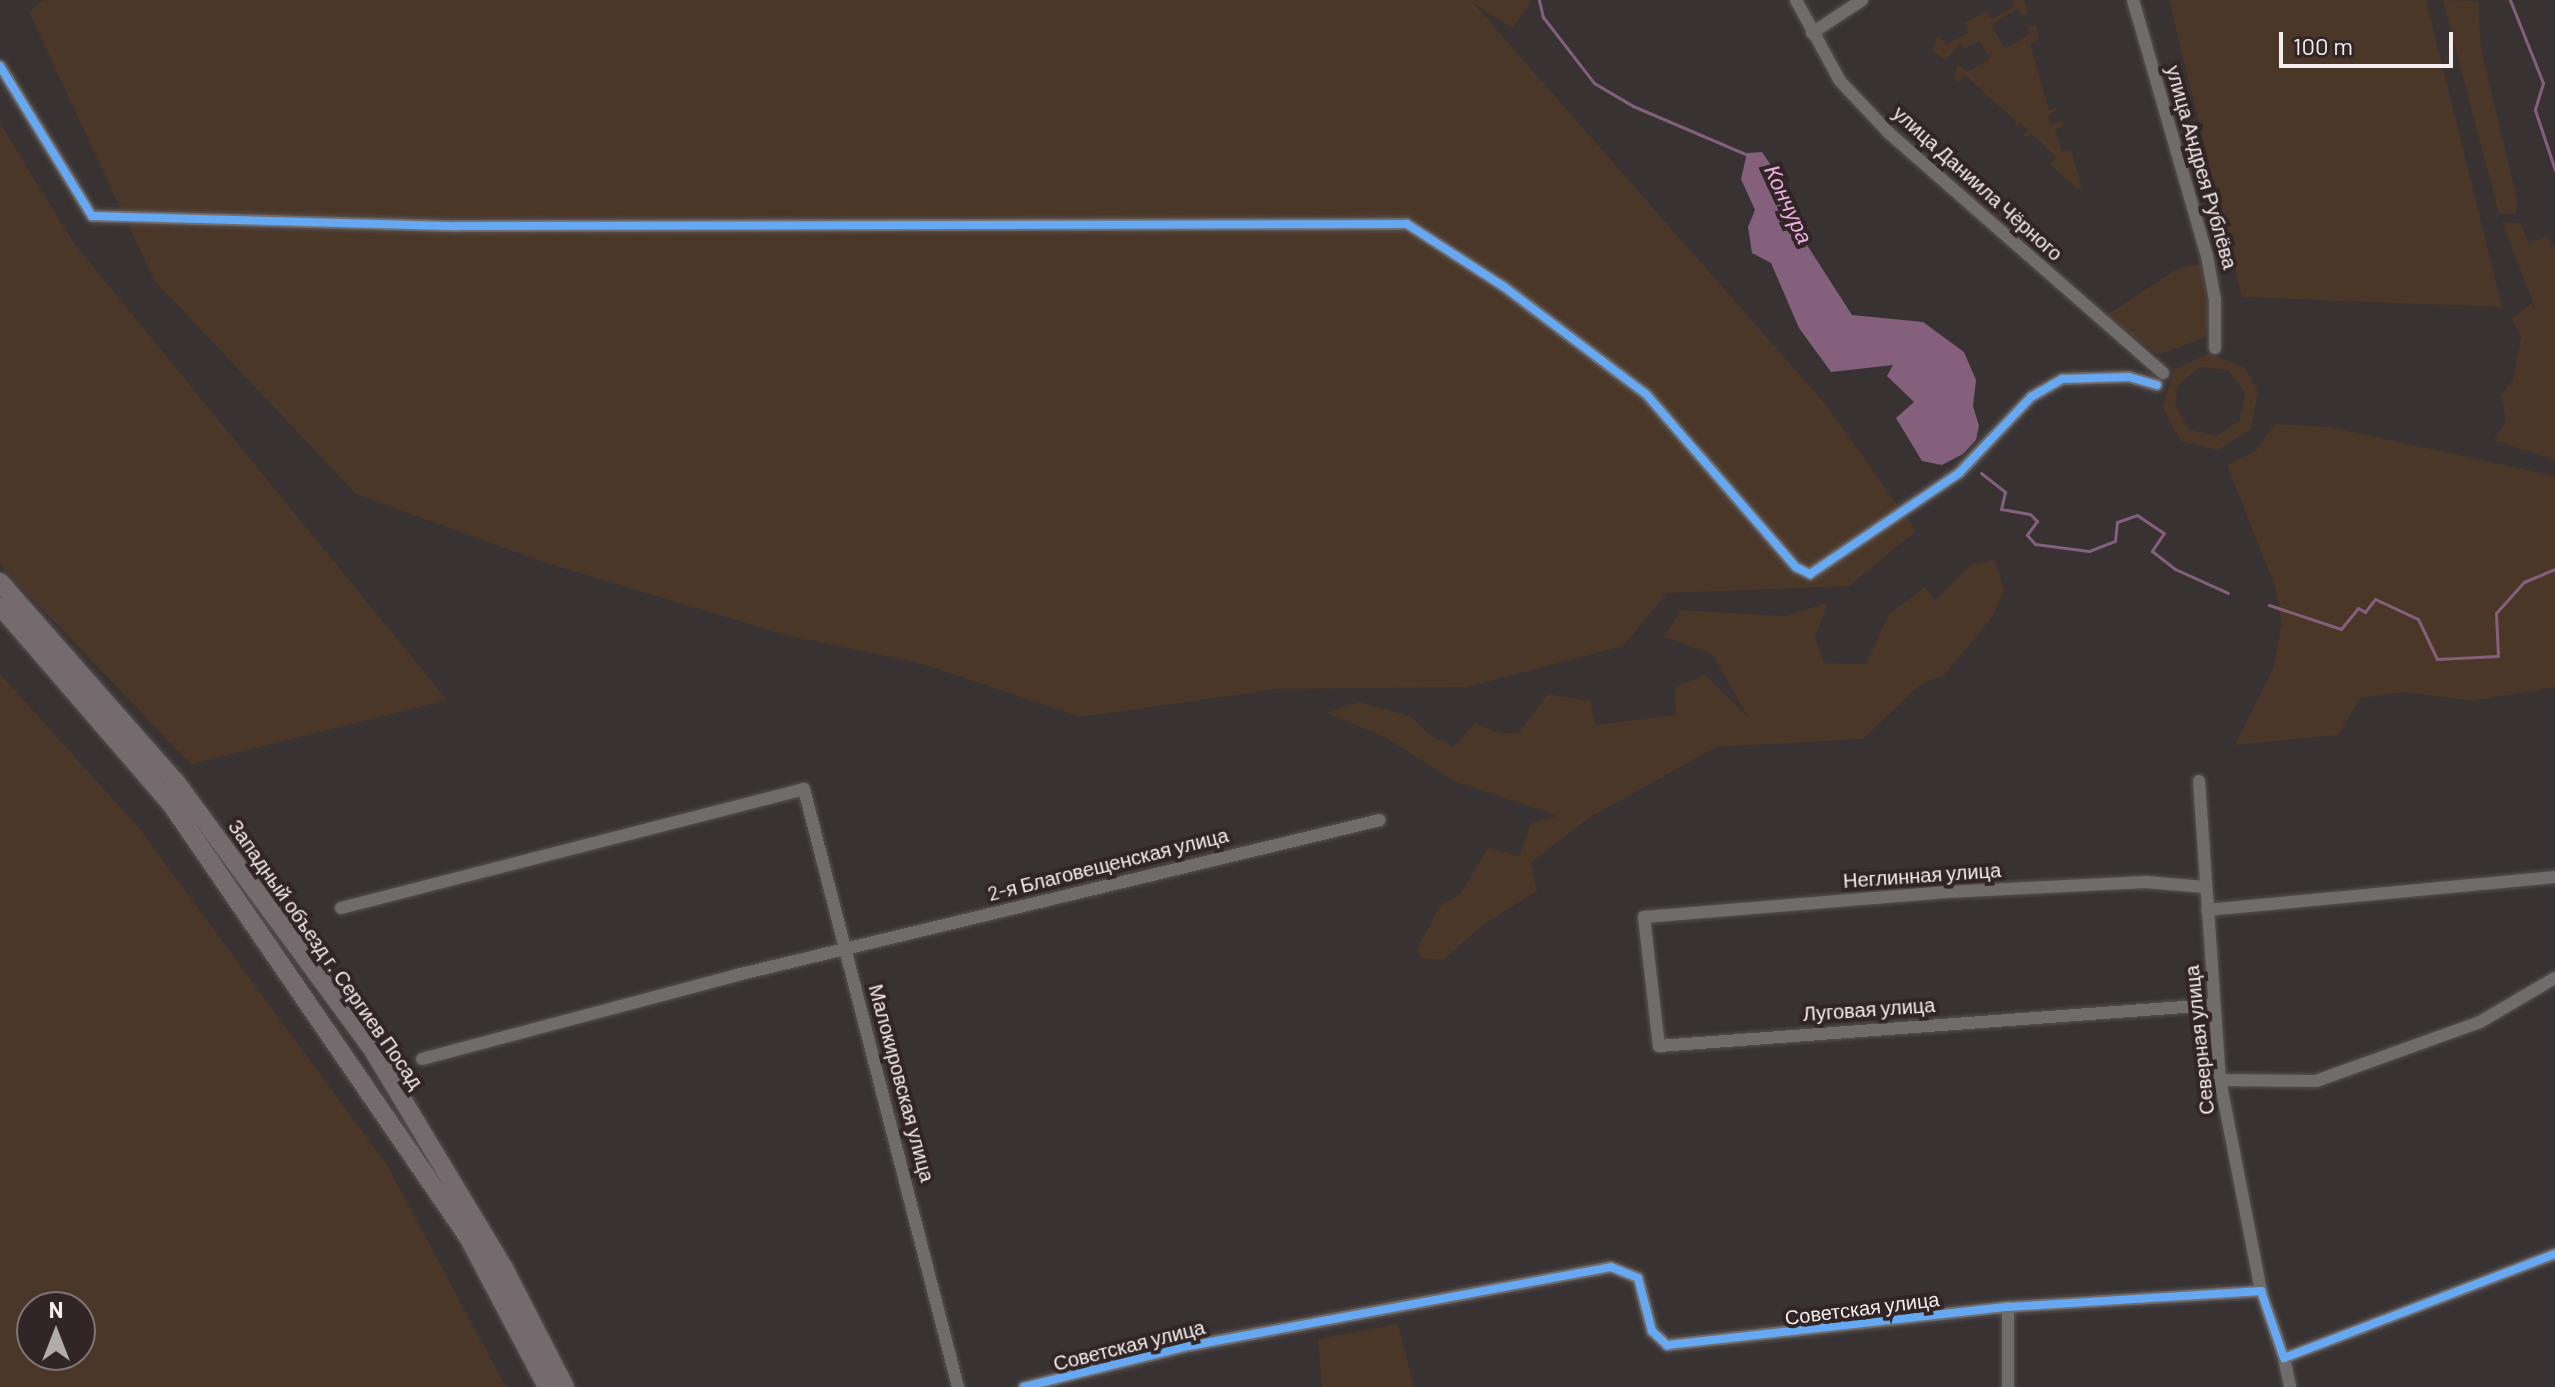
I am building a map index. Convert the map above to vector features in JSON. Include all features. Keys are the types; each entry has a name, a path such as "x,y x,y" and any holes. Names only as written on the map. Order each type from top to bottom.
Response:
{"main road":[{"name":"Западный объезд г. Сергиев Посад","path":"0,582 176,782 374,1052 506,1272 565,1387"},
{"name":"Западный объезд г. Сергиев Посад","path":"0,606 171,804 468,1237 547,1387"}],"street":[{"name":"улица Даниила Чёрного","path":"1796,0 1840,81 1890,134 2163,373"},
{"path":"1812,33 1862,0"},
{"name":"улица Андрея Рублёва","path":"2133,0 2207,256 2215,300 2215,348"},
{"path":"0,66 92,216 457,226 1407,224 1503,286 1646,394 1796,567 1810,574 1959,473 2031,397 2062,379 2129,377 2157,385"},
{"name":"Северная улица","path":"2199,781 2211,1005 2220,1080 2261,1291"},
{"name":"Малокировская улица","path":"341,908 804,789 958,1387"},
{"name":"2-я Благовещенская улица","path":"422,1059 846,950 1380,820"},
{"path":"2207,910 2555,877"},
{"name":"Неглинная улица","path":"1644,917 1947,892 2146,882 2204,887"},
{"name":"Луговая улица","path":"1644,917 1659,1046 2211,1005"},
{"path":"2220,1080 2316,1081 2480,1022 2555,978"},
{"path":"2284,1358 2555,1254"},
{"name":"Советская улица","path":"1024,1387 1189,1346 1611,1267 1638,1278 1652,1331 1667,1345 1677,1346 2008,1307 2261,1291"},
{"path":"2261,1291 2284,1358 2290,1387"},
{"path":"2008,1307 2008,1387"}],"shaded area":[{"path":"43,0 1532,0 1513,28 1473,3 1826,405 1916,531 1849,586 1667,593 1623,646 1467,687 1278,689 1080,717 923,664 782,634 540,561 356,494 154,280 29,12"},
{"path":"2012,0 2024,0 2028,13 2022,16 2018,9 1991,25 2005,49 2030,34 2027,27 2036,25 2039,40 2030,44 2049,110 2059,108 2048,116 2051,124 2062,121 2064,126 2055,129 2062,152 2071,150 2082,187 2078,190 2050,164 2056,157 2032,134 2022,138 2028,129 2020,123 2013,132 2017,122 1965,75 1958,82 1953,78 1958,64 1968,72 1990,59 1979,41 1964,49 1960,44 1946,60 1932,51 1936,39 1940,37 1946,45 1969,32 1965,23 1986,11 1991,19 2015,6"},
{"path":"2169,0 2426,0 2502,307 2242,297"},
{"path":"2443,0 2478,1 2481,48 2518,204 2515,214 2499,214"},
{"path":"0,123 73,242 447,700 191,764 0,565"},
{"path":"1762,152 1774,170 1789,217 1852,315 1923,322 1964,352 1976,380 1973,406 1979,426 1976,440 1963,454 1942,465 1922,461 1896,418 1914,402 1887,376 1893,365 1831,372 1799,328 1771,263 1752,253 1748,227 1755,210 1741,179 1747,153"},
{"path":"2502,222 2521,223 2528,243 2547,236 2555,249 2555,460 2494,440 2506,421 2501,395 2513,380 2521,337 2512,318 2531,304 2535,308"},
{"path":"2197,264 2203,267 2211,323 2202,339 2157,355 2107,315 2177,269"},
{"path":"2209,353 2245,368 2258,391 2251,429 2218,450 2181,441 2162,407 2174,370","holes":["2200,367 2228,370 2245,393 2240,420 2216,436 2189,429 2175,404 2178,385"]},
{"path":"2274,424 2330,427 2555,476 2555,687 2472,701 2407,692 2360,698 2338,735 2235,745 2273,669 2282,625 2276,589 2227,465 2255,452"},
{"path":"1995,560 2004,590 1993,616 1944,675 1919,685 1863,739 1716,747 1589,818 1531,862 1537,891 1484,924 1443,960 1421,958 1417,949 1441,905 1460,894 1488,848 1519,856 1531,823 1559,816 1454,781 1385,737 1327,713 1358,702 1410,716 1430,735 1454,747 1475,723 1501,734 1519,732 1548,694 1590,701 1596,725 1676,715 1675,687 1705,675 1749,718 1712,654 1664,637 1681,610 1784,616 1828,603 1815,637 1824,663 1866,664 1889,614 1925,587 1935,601 1970,565"},
{"path":"0,674 139,828 387,1165 506,1387 0,1387"},
{"path":"1398,1324 1414,1387 1322,1387 1318,1339"}],"waterway":[{"name":"Кончура","path":"1539,0 1543,17 1594,83 1633,106 1748,155"},
{"path":"2510,0 2543,83 2535,110 2555,170"},
{"name":"Кончура","path":"1981,473 2005,492 2001,509 2030,514 2037,521 2027,535 2035,544 2089,551 2115,541 2117,522 2137,515 2164,533 2152,551 2175,569 2228,593"},
{"name":"Кончура","path":"2269,605 2341,629 2358,608 2365,612 2375,599 2418,619 2437,659 2498,656 2496,613 2524,582 2555,569"}],"cycle path":[{"path":"0,66 92,216 457,226 1407,224 1503,286 1646,394 1796,567 1810,574 1959,473 2031,397 2062,379 2129,377 2157,385"},
{"path":"1024,1387 1189,1346 1611,1267 1638,1278 1652,1331 1667,1345 2008,1307 2261,1291 2284,1358 2555,1254"}]}
